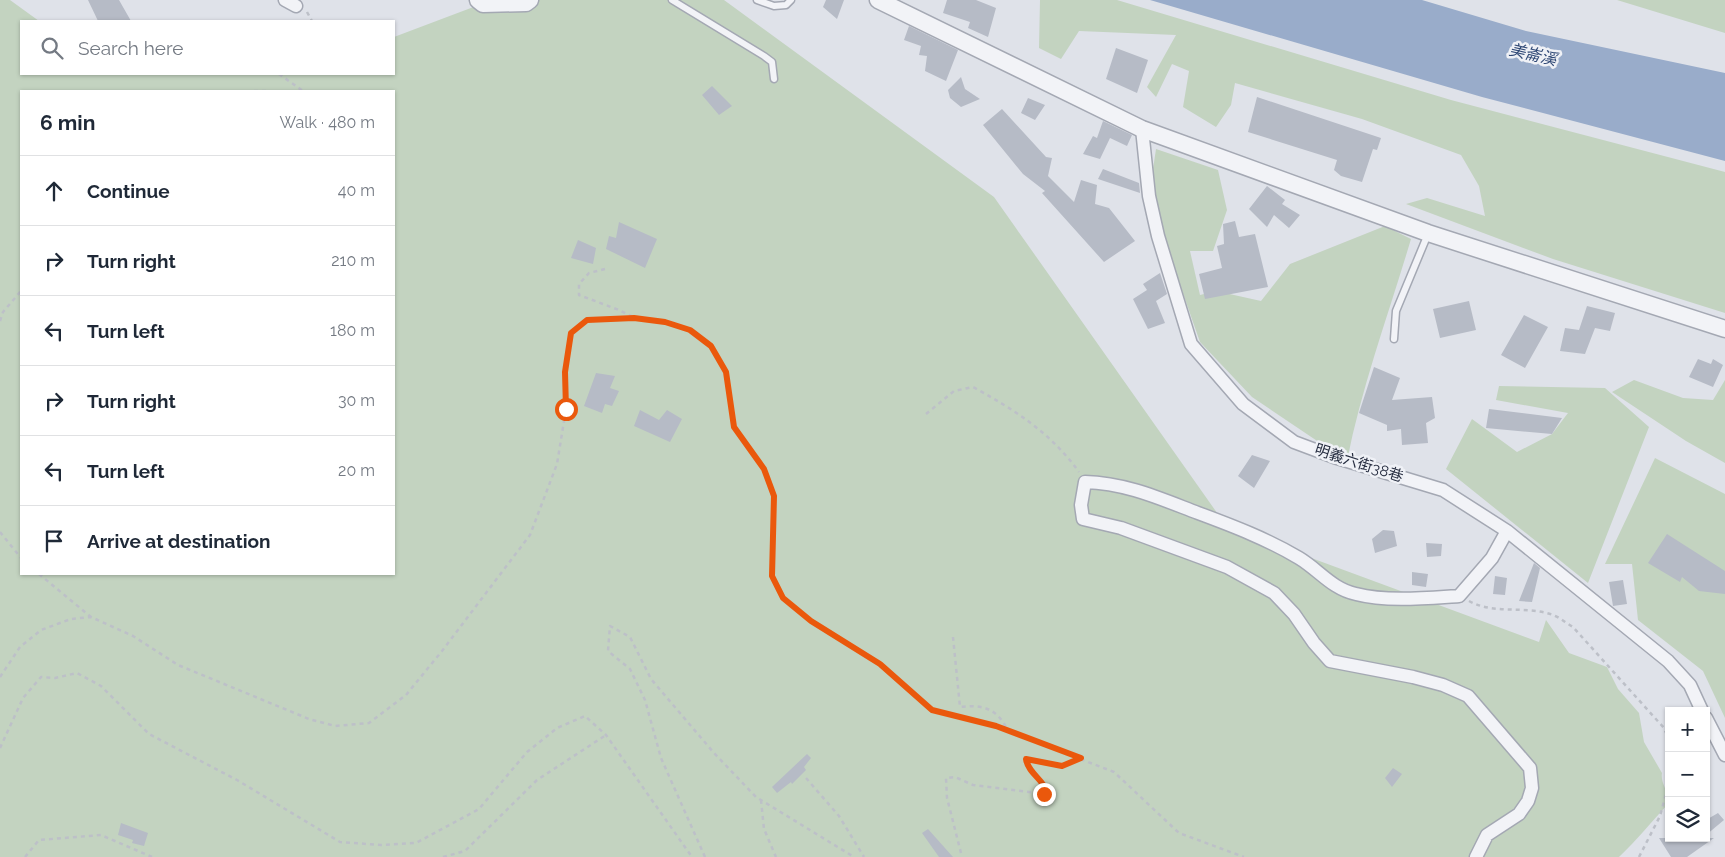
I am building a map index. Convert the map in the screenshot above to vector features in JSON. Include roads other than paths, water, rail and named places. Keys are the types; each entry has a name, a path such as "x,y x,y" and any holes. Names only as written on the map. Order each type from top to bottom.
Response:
{"street":[{"path":"478,0 482,4 526,3 530,0"},
{"path":"878,0 1142,129 1428,234 1725,329"},
{"name":"明義六街38巷","path":"1142,129 1153,212 1191,344 1242,404 1294,442 1334,457 1443,490 1507,531 1668,661 1690,685 1700,707"},
{"path":"1476,857 1487,835 1518,814 1528,800 1532,788 1530,768 1468,696 1442,685 1413,677 1330,661 1314,643 1294,614 1274,593 1226,567 1120,528 1083,519 1080,505 1085,482 1110,483 1144,492 1248,532 1300,558 1337,588 1357,595 1414,599 1458,596 1492,558 1507,531"},
{"path":"1710,726 1725,756"}],"lane":[{"path":"672,0 772,62 774,79"},
{"path":"757,0 774,6 786,5 791,0"},
{"path":"1394,339 1396,311 1428,234"}],"water":[{"name":"美崙溪","path":"1150,0 1422,0 1526,31 1725,73 1725,161 1482,97"}]}
